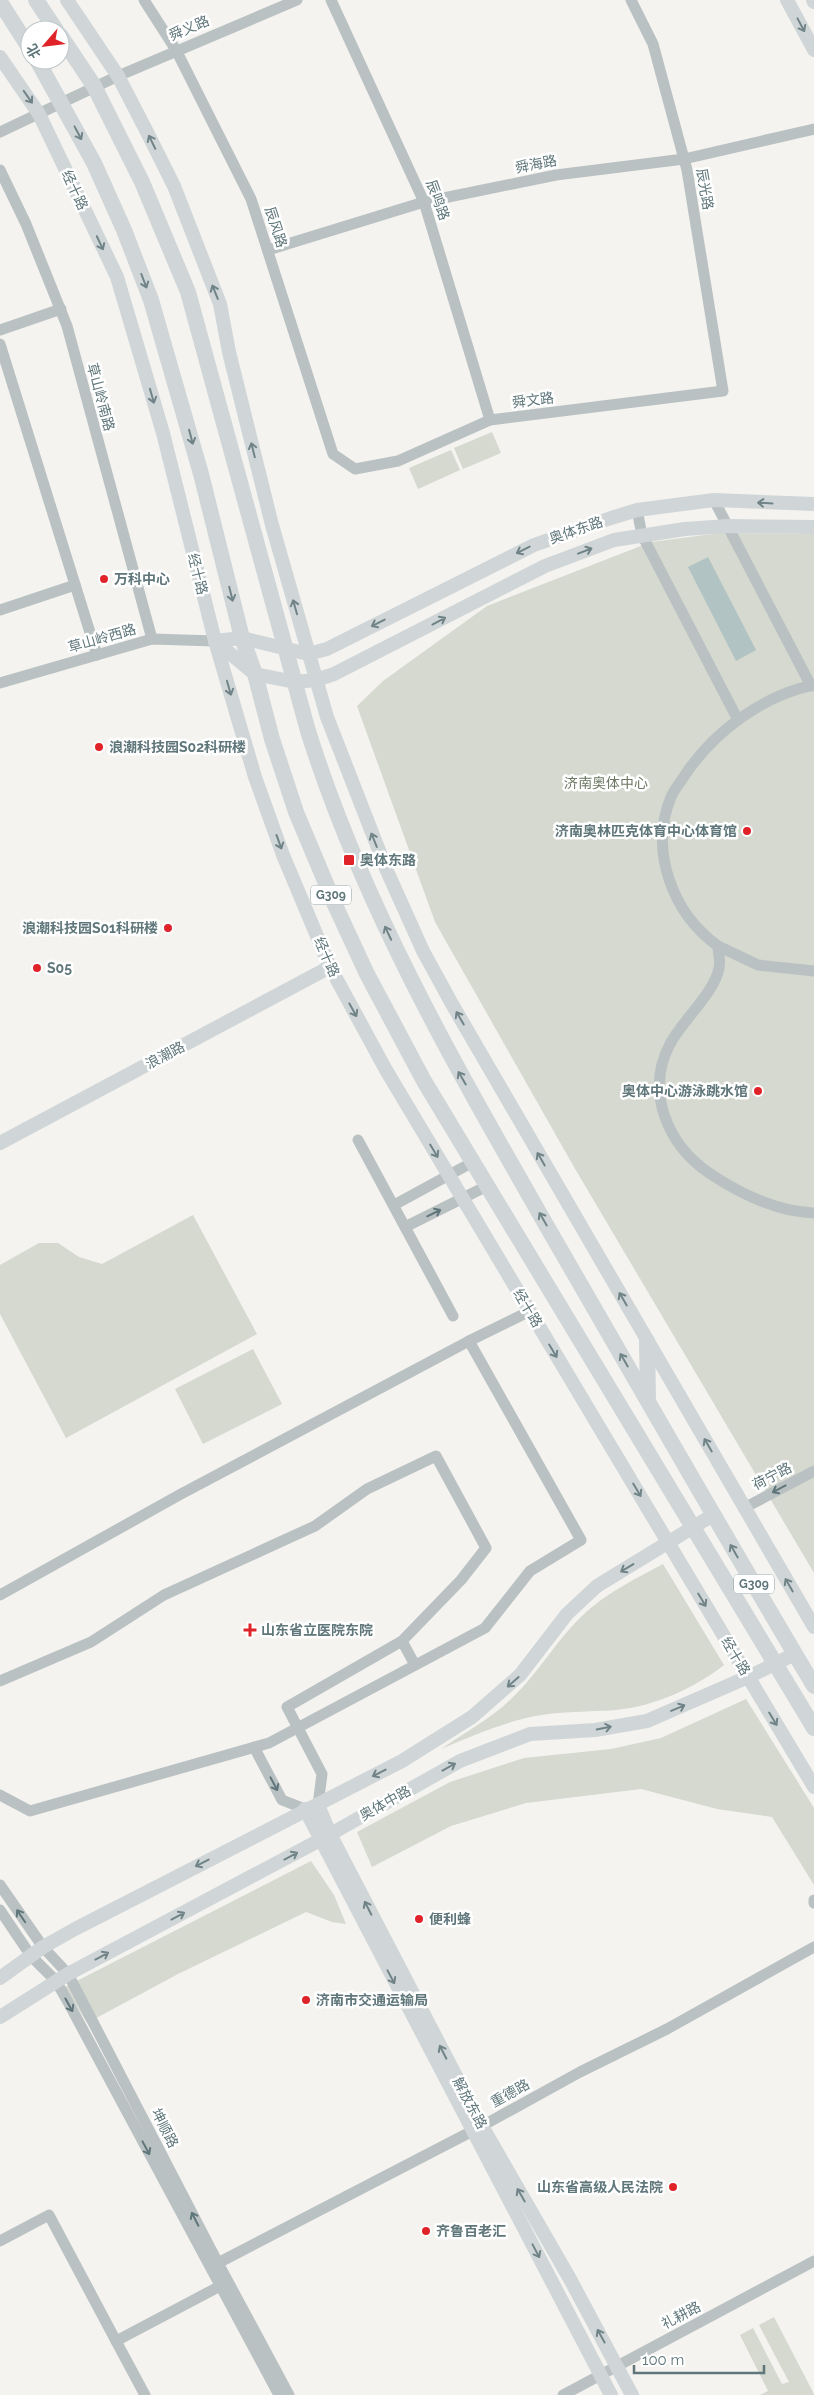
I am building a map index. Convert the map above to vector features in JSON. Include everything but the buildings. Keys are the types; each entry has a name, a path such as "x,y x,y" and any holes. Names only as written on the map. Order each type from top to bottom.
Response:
{"highway":[{"path":"36,0 49,20"},
{"path":"0,2 20,33"},
{"name":"G309","path":"70,50 94,86 142,182 188,292 326,788 367,887 400,958 455,1065 713,1515 814,1686"},
{"name":"经十路","path":"43,70 61,102 112,205 152,300 201,474 242,638 255,674 272,739 296,812 335,905 368,974 424,1081 814,1728"},
{"path":"647,1341 648,1402"}],"main road":[{"path":"66,0 118,76 174,186 220,304 229,352 272,525 308,654 353,788 387,871 424,951 481,1056 814,1628"},
{"path":"787,0 814,50"},
{"name":"经十路","path":"0,57 39,114 117,277 163,433 215,641 255,777 283,855 330,967 386,1070 814,1787"},
{"name":"奥体东路","path":"308,654 327,649 534,545 638,510 714,500 814,504"},
{"path":"215,641 255,674 295,682 316,680 334,674 545,566 614,540 642,535 728,526 814,527"},
{"path":"215,641 242,638 308,654"},
{"name":"浪潮路","path":"0,1143 330,967"},
{"name":"奥体中路","path":"0,1978 37,1951 402,1761 472,1717 520,1675 567,1614 596,1586 713,1515"},
{"name":"奥体中路","path":"0,2017 68,1974 325,1837 460,1761 530,1734 595,1730 647,1721 748,1677 795,1654"},
{"name":"解放东路","path":"311,1807 477,2128 611,2395"},
{"name":"解放东路","path":"477,2128 618,2366 632,2395"}],"street":[{"name":"辰风路","path":"144,0 176,50 252,199 333,454 355,469"},
{"name":"舜义路","path":"0,132 94,86 297,0"},
{"name":"辰鸣路","path":"331,0 424,202 490,420"},
{"name":"辰光路","path":"631,0 653,44 684,159 723,391"},
{"name":"舜海路","path":"268,250 424,202 556,175 684,159 814,129"},
{"name":"草山岭南路","path":"0,170 26,224 61,309 152,639"},
{"path":"0,330 61,309"},
{"path":"0,344 97,655"},
{"name":"舜文路","path":"355,469 398,461 490,420 723,391"},
{"path":"714,500 812,686 782,695 738,720 711,743 688,771 671,796 661,847 666,871 677,899 708,939 718,946 758,966 814,971"},
{"path":"638,510 642,535 738,720"},
{"path":"0,610 75,585"},
{"name":"草山岭西路","path":"0,683 152,639 215,641"},
{"path":"718,946 720,967 714,985 698,1003 670,1044 661,1070 658,1079 662,1114 678,1143 696,1164 736,1191 799,1212 814,1213"},
{"path":"358,1140 453,1316"},
{"path":"394,1205 472,1162"},
{"path":"405,1227 488,1186"},
{"path":"0,1595 181,1494 469,1340 530,1311"},
{"path":"0,1795 30,1811 269,1743 485,1628 530,1571 581,1540 469,1340"},
{"path":"0,1681 91,1642 164,1595 315,1526 367,1489 436,1456 486,1548 461,1580 402,1641 287,1708 322,1774 311,1807 282,1800 254,1747"},
{"name":"荷宁路","path":"744,1508 814,1471"},
{"path":"402,1641 415,1665"},
{"name":"坤顺路","path":"0,1885 56,1981 224,2284 289,2395"},
{"name":"坤顺路","path":"0,1910 37,1951 68,1974 218,2263 224,2284 279,2395"},
{"name":"重德路","path":"218,2263 580,2072 667,2029 814,1947"},
{"path":"0,2241 49,2215 145,2395"},
{"name":"礼耕路","path":"563,2395 814,2261"},
{"path":"116,2340 224,2284"}],"green space":[{"path":"492,432 501,453 463,469 454,448"},
{"path":"451,450 460,470 418,489 409,468"},
{"name":"济南奥体中心","path":"720,533 814,534 814,1573 574,1167 435,922 357,706 383,681 487,606 651,542"},
{"path":"193,1215 257,1334 66,1438 0,1314 0,1265 39,1243 58,1243 79,1257 102,1264"},
{"path":"253,1349 282,1404 203,1444 175,1389"},
{"path":"663,1564 724,1665 700,1682 673,1695 645,1705 616,1710 565,1712 535,1716 499,1726 441,1749 487,1719 512,1698 570,1628 592,1607 618,1589"},
{"path":"746,1699 814,1808 814,1885 772,1817 717,1809 641,1789 526,1803 451,1826 372,1867 357,1832 450,1782 524,1758 611,1749 661,1738"},
{"path":"311,1861 334,1895 346,1924 332,1922 306,1912 178,1974 87,2023 65,1987"},
{"path":"774,2317 814,2395 760,2395 768,2391 740,2335 753,2328 782,2384 789,2382 759,2325"}],"shaded area":[{"path":"708,557 756,650 736,661 688,567"}],"place":[{"name":"万科中心","path":"104,579"},
{"name":"浪潮科技园S02科研楼","path":"99,747"},
{"name":"济南奥林匹克体育中心体育馆","path":"747,831"},
{"name":"奥体东路","path":"349,860"},
{"name":"浪潮科技园S01科研楼","path":"168,928"},
{"name":"S05","path":"37,968"},
{"name":"奥体中心游泳跳水馆","path":"758,1091"},
{"name":"山东省立医院东院","path":"250,1630"},
{"name":"便利蜂","path":"419,1919"},
{"name":"济南市交通运输局","path":"306,2000"},
{"name":"山东省高级人民法院","path":"673,2187"},
{"name":"齐鲁百老汇","path":"426,2231"}]}
